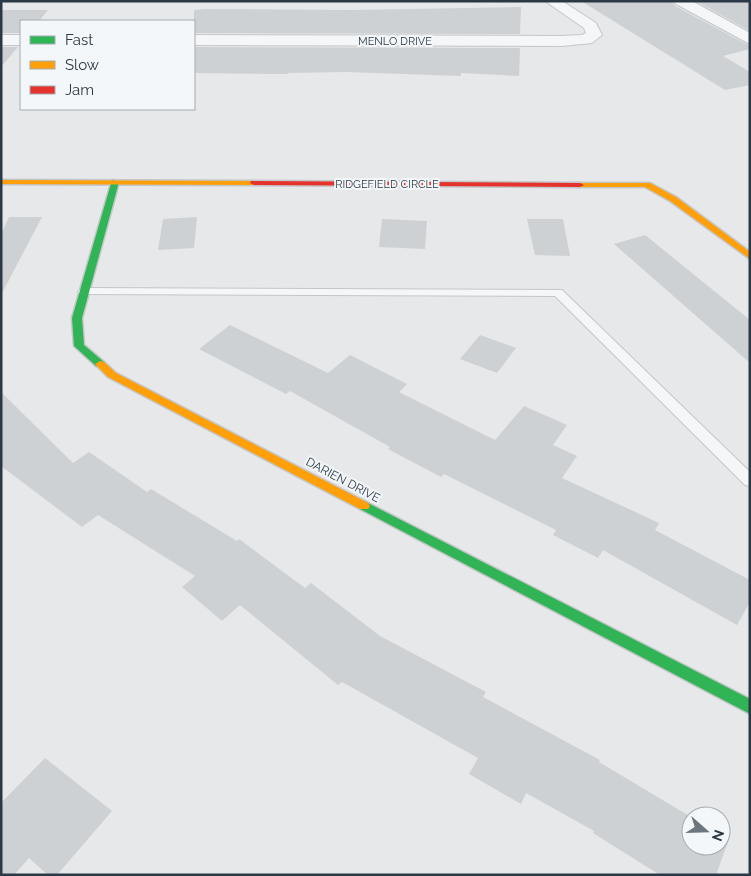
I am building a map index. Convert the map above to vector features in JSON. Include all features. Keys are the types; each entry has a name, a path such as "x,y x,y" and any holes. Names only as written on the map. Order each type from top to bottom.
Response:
{"street":[{"name":"MENLO DRIVE","path":"195,40 562,42 586,40 594,35 591,26 552,1"},
{"path":"681,1 750,39"},
{"path":"1,40 20,40"},
{"name":"RIDGEFIELD CIRCLE","path":"1,182 647,185 673,199 750,256"},
{"name":"DARIEN DRIVE","path":"115,182 77,318 79,346 112,375 750,708"}],"lane":[{"path":"84,292 558,292 750,481"}],"building":[{"path":"581,1 672,1 675,6 750,46 750,49 723,56 750,72 750,85 725,90"},
{"path":"696,1 750,1 750,31"},
{"path":"521,7 520,34 195,33 194,10"},
{"path":"1,10 48,10 40,20 20,20 20,33 1,33"},
{"path":"1,47 18,47 1,67"},
{"path":"195,47 520,48 519,76 461,73 461,76 346,72 287,74 195,73"},
{"path":"9,217 42,217 1,295 1,234"},
{"path":"197,217 194,248 158,250 163,219"},
{"path":"382,219 427,221 425,249 379,247"},
{"path":"527,219 563,219 570,256 535,255"},
{"path":"645,235 750,320 750,363 614,244"},
{"path":"230,325 328,373 350,355 407,384 399,392 495,440 524,406 567,425 553,445 577,456 562,478 659,523 655,530 750,580 750,602 737,625 603,550 598,558 553,535 556,530 444,474 441,477 388,449 390,447 290,391 286,394 199,349"},
{"path":"480,335 516,348 497,373 460,359"},
{"path":"1,392 73,463 89,452 147,492 151,489 237,541 239,539 305,588 311,583 380,636 486,692 483,697 600,760 599,762 681,811 681,856 723,856 716,875 660,875 593,833 594,831 526,793 521,804 469,774 478,758 342,682 338,685 240,605 222,621 182,587 195,576 98,515 82,527 1,466"},
{"path":"45,758 112,811 57,875 48,875 29,858 14,875 1,875 1,803"}],"traffic: fast":[{"path":"100,364 79,346 77,318 115,182"},
{"path":"364,506 750,707"}],"traffic: slow":[{"path":"1,182 254,183"},
{"path":"580,185 647,185 673,199 750,256"},
{"path":"100,364 112,375 364,506"}],"traffic: jam":[{"path":"254,183 580,185"}]}
